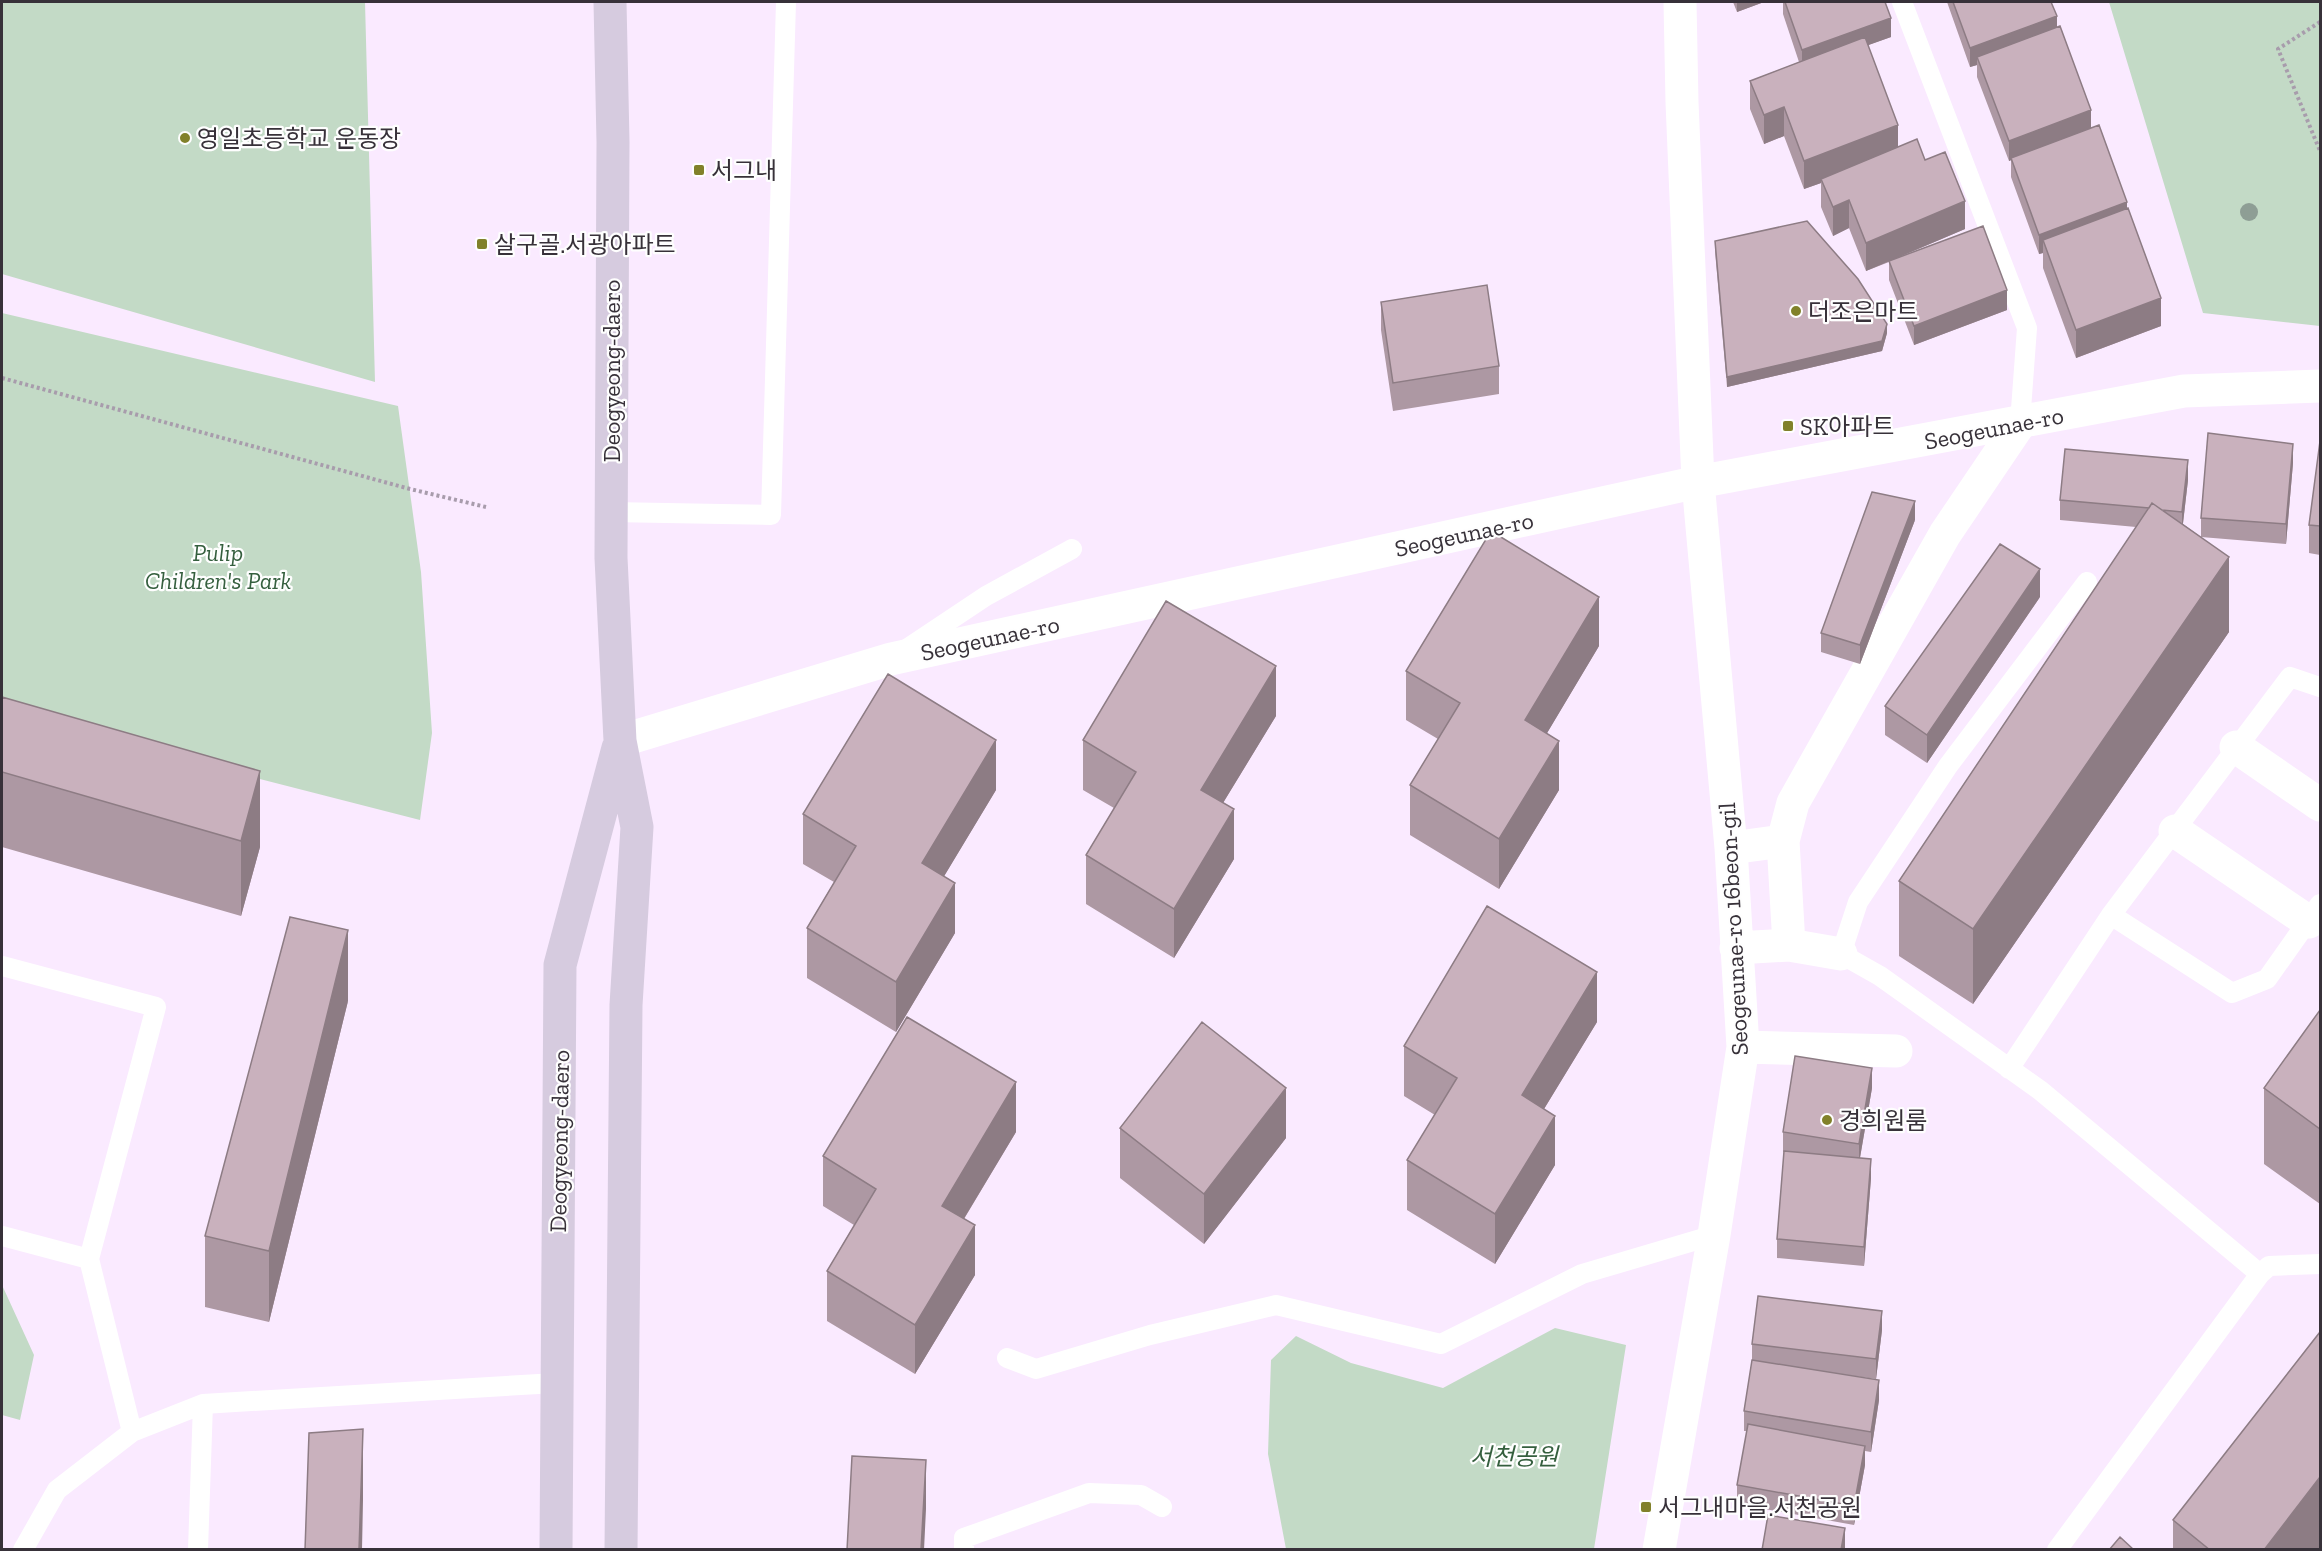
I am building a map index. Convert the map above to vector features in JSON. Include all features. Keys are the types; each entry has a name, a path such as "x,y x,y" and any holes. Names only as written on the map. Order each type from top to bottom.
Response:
{"main road":[{"name":"Deogyeong-daero","path":"610,2 613,142 610,512 620,741 637,827 626,1005 621,1550"},
{"name":"Deogyeong-daero","path":"556,1550 560,965 620,741"}],"street":[{"name":"Seogeunae-ro 16beon-gil","path":"1659,1550 1714,1234 1743,1047 1731,848 1698,482 1680,2"},
{"name":"Seogeunae-ro","path":"620,741 891,659 1698,482 2184,391 2320,386"},
{"path":"1789,945 1783,841 1794,803 1945,534 2020,423"},
{"path":"2236,747 2320,804"},
{"path":"2175,831 2315,913"},
{"path":"1731,848 1783,841"},
{"path":"1736,948 1789,945 1841,954"},
{"path":"1743,1047 1896,1051"}],"lane":[{"path":"610,512 771,515 786,2"},
{"path":"1902,2 2027,328 2020,423"},
{"path":"891,659 986,596 1072,549"},
{"path":"2087,582 1948,766 1890,853 1858,902 1841,954 1880,976 2041,1091 2260,1274"},
{"path":"2009,1069 2111,915 2290,677 2320,687"},
{"path":"2111,915 2232,993 2267,979 2315,913"},
{"path":"2,966 156,1006 89,1259 132,1432"},
{"path":"1007,1358 1036,1369 1150,1335 1276,1305 1441,1344 1582,1274 1714,1234"},
{"path":"2,1236 89,1259"},
{"path":"2057,1550 2260,1274 2269,1266 2320,1264"},
{"path":"23,1550 57,1490 132,1432 203,1404 556,1383"},
{"path":"198,1550 203,1404"},
{"path":"964,1550 964,1538 1089,1493 1141,1495 1162,1507"}],"path":[{"path":"2320,22 2278,48 2320,151"},
{"path":"2,378 410,489 486,507"}],"green space":[{"name":"영일초등학교 운동장","path":"2,2 365,2 375,382 2,274"},
{"path":"2109,2 2320,2 2320,326 2203,313"},
{"name":"Pulip Children's Park","path":"2,313 398,406 421,572 432,733 420,820 2,713"},
{"path":"2,1285 34,1355 20,1420 2,1415"},
{"name":"서천공원","path":"1555,1328 1626,1345 1594,1549 1286,1549 1268,1454 1271,1360 1296,1336 1351,1363 1443,1388"}],"building":[{"path":"1785,2 1885,2 1891,18 1802,50"},
{"path":"1953,2 2051,2 2057,16 1970,48"},
{"path":"2060,26 2091,110 2009,141 1977,57"},
{"path":"1865,37 1898,125 1804,161 1784,107 1764,115 1750,81"},
{"path":"2099,125 2127,202 2039,235 2011,158"},
{"path":"1917,139 1925,160 1945,152 1965,201 1866,243 1849,200 1833,207 1821,179"},
{"path":"2128,208 2161,298 2076,330 2043,240"},
{"name":"더조은마트","path":"1807,221 1858,279 1887,324 1882,341 1727,377 1715,241"},
{"path":"1983,226 2007,290 1914,326 1889,261"},
{"path":"1487,285 1499,366 1393,383 1381,302"},
{"path":"2208,433 2293,444 2286,524 2201,518"},
{"path":"2320,441 2320,526 2309,525"},
{"path":"2065,449 2188,460 2182,512 2162,510 2152,503 2149,508 2060,500"},
{"path":"1872,492 1915,501 1860,645 1821,633"},
{"path":"2152,503 2229,557 1973,929 1899,881"},
{"path":"1491,531 1599,597 1525,720 1559,741 1499,839 1410,785 1460,703 1406,671"},
{"path":"2000,544 2040,569 1927,735 1885,706"},
{"path":"1166,601 1276,666 1201,790 1234,809 1174,909 1086,855 1136,772 1083,740"},
{"path":"888,674 996,740 922,863 955,883 896,982 807,928 856,846 803,814"},
{"path":"2,697 260,771 241,841 2,772"},
{"path":"1487,906 1597,972 1522,1095 1555,1116 1495,1214 1407,1160 1457,1078 1404,1046"},
{"path":"290,917 348,930 269,1251 205,1236"},
{"path":"2320,1010 2320,1129 2264,1088"},
{"path":"907,1017 1016,1082 942,1206 975,1225 915,1325 827,1271 876,1189 823,1156"},
{"path":"1202,1022 1286,1088 1204,1194 1120,1128"},
{"name":"경희원룸","path":"1795,1056 1872,1068 1859,1144 1783,1132"},
{"path":"1784,1151 1871,1159 1864,1247 1777,1239"},
{"path":"1758,1296 1882,1311 1876,1359 1752,1344"},
{"path":"2320,1332 2320,1477 2264,1550 2210,1550 2173,1520"},
{"path":"1752,1360 1879,1380 1871,1432 1744,1411"},
{"path":"1748,1424 1865,1446 1854,1506 1737,1485"},
{"path":"363,1429 359,1550 305,1550 309,1433"},
{"path":"852,1456 926,1460 921,1550 847,1550"},
{"path":"1768,1515 1845,1528 1841,1550 1762,1550"},
{"path":"2120,1537 2134,1550 2109,1550"}],"place":[{"name":"영일초등학교 운동장","path":"185,138"},
{"name":"서그내","path":"699,170"},
{"name":"살구골.서광아파트","path":"482,244"},
{"name":"더조은마트","path":"1796,311"},
{"name":"SK아파트","path":"1788,426"},
{"name":"경희원룸","path":"1827,1120"},
{"name":"서그내마을.서천공원","path":"1646,1507"}]}
